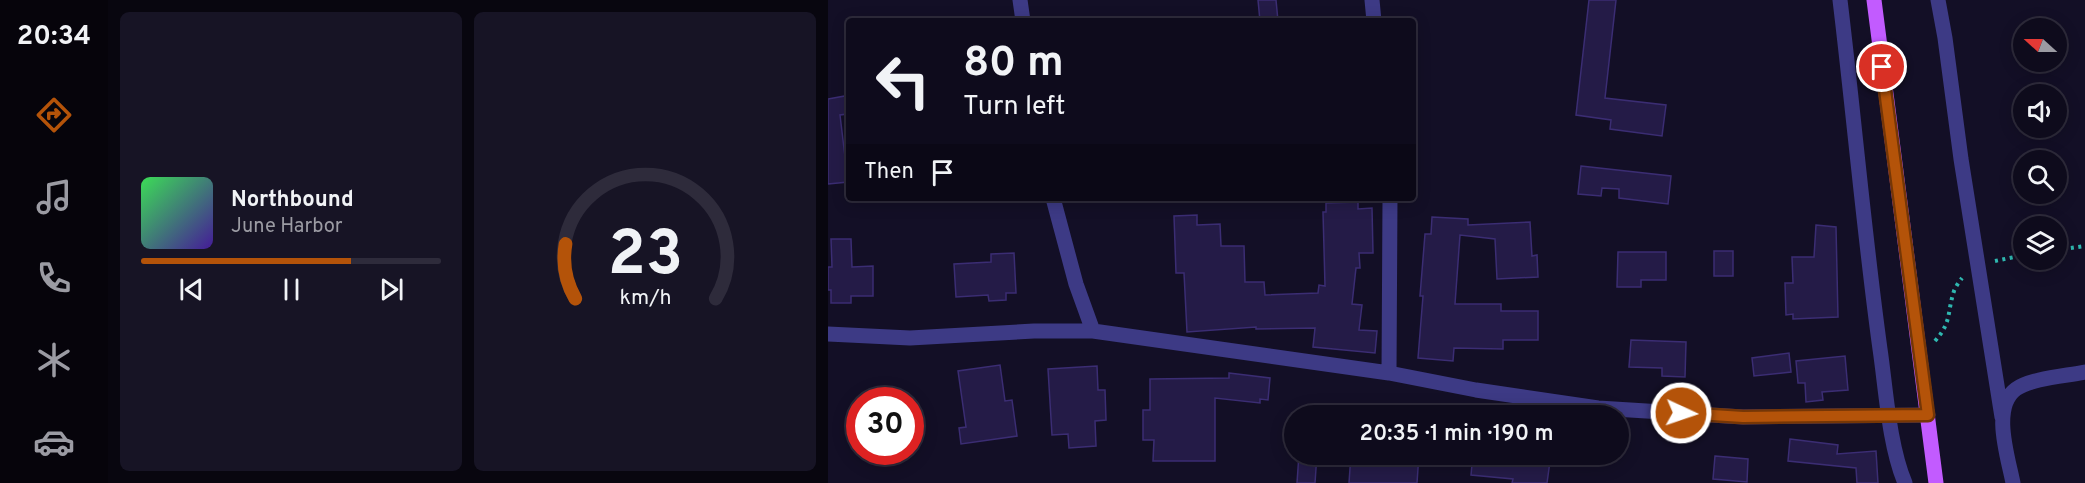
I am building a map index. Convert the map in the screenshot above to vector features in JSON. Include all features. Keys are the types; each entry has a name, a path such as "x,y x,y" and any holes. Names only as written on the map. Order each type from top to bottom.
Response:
{"main road":[{"path":"1874,0 1936,483"}],"street":[{"path":"1020,0 1023,18"},
{"path":"1372,0 1374,18"},
{"path":"1840,0 1877,329 1889,416 1897,459 1905,483"},
{"path":"1938,0 2013,483"},
{"path":"1054,201 1076,284 1093,331"},
{"path":"1389,373 1390,201"},
{"path":"828,334 909,338 1034,331 1093,331 1389,373 1476,390 1598,408 1743,417 1928,415"},
{"path":"2002,417 2006,400 2016,389 2032,383 2085,372"}],"path":[{"path":"2067,248 2085,246"},
{"path":"1919,358 1943,333 1954,291 1962,278 1978,266 2013,257"}],"building":[{"path":"1258,0 1276,0 1278,18 1260,18"},
{"path":"1589,0 1616,0 1605,98 1666,105 1662,136 1610,129 1611,120 1576,115"},
{"path":"845,96 846,114 840,115 846,182 828,184 828,99"},
{"path":"1581,166 1671,176 1668,204 1619,198 1619,189 1602,188 1601,196 1578,194"},
{"path":"1358,202 1358,209 1372,208 1373,253 1359,253 1360,268 1356,268 1352,304 1362,305 1359,330 1377,331 1375,353 1313,347 1315,328 1256,329 1256,327 1187,332 1184,273 1176,273 1174,216 1197,215 1197,225 1220,224 1221,246 1244,246 1245,282 1264,282 1265,295 1318,293 1319,285 1325,286 1323,212 1326,212 1326,203"},
{"path":"1432,217 1468,219 1468,225 1530,222 1532,256 1537,255 1538,277 1497,279 1495,239 1460,235 1455,304 1501,304 1501,311 1538,311 1538,340 1503,340 1503,349 1454,348 1453,361 1418,358 1425,234 1431,234"},
{"path":"1816,225 1836,227 1838,317 1793,319 1793,314 1786,315 1785,283 1793,283 1792,257 1814,257"},
{"path":"831,239 851,239 852,267 873,266 873,296 851,296 851,303 831,303 831,290 828,290 828,267 832,267"},
{"path":"1714,251 1733,251 1733,276 1714,276"},
{"path":"1618,252 1666,252 1666,280 1641,280 1641,287 1617,287"},
{"path":"1014,253 1016,293 1006,293 1006,300 989,301 988,295 956,297 954,264 991,262 991,254"},
{"path":"1631,340 1686,342 1685,377 1662,376 1662,368 1629,367"},
{"path":"1789,353 1791,372 1754,376 1752,358"},
{"path":"1845,356 1848,390 1822,392 1823,400 1806,402 1805,383 1798,383 1796,361"},
{"path":"1000,365 1005,401 1012,400 1017,436 961,444 959,428 966,427 958,371"},
{"path":"1097,366 1098,390 1105,390 1106,420 1095,421 1096,446 1069,448 1068,434 1052,435 1048,369"},
{"path":"1229,373 1270,378 1268,400 1260,399 1260,403 1215,398 1215,461 1153,461 1154,440 1143,440 1143,410 1150,410 1150,379 1229,378"},
{"path":"1790,439 1838,445 1837,454 1876,451 1878,483 1857,483 1856,468 1788,461"},
{"path":"1715,456 1748,459 1747,482 1713,479"},
{"path":"1298,465 1316,465 1315,483 1297,483"},
{"path":"1350,465 1418,465 1417,483 1349,483"},
{"path":"1472,465 1549,465 1547,483 1512,483 1513,479 1471,475"}],"route":[{"path":"1681,413 1743,417 1928,415 1882,67"}]}
